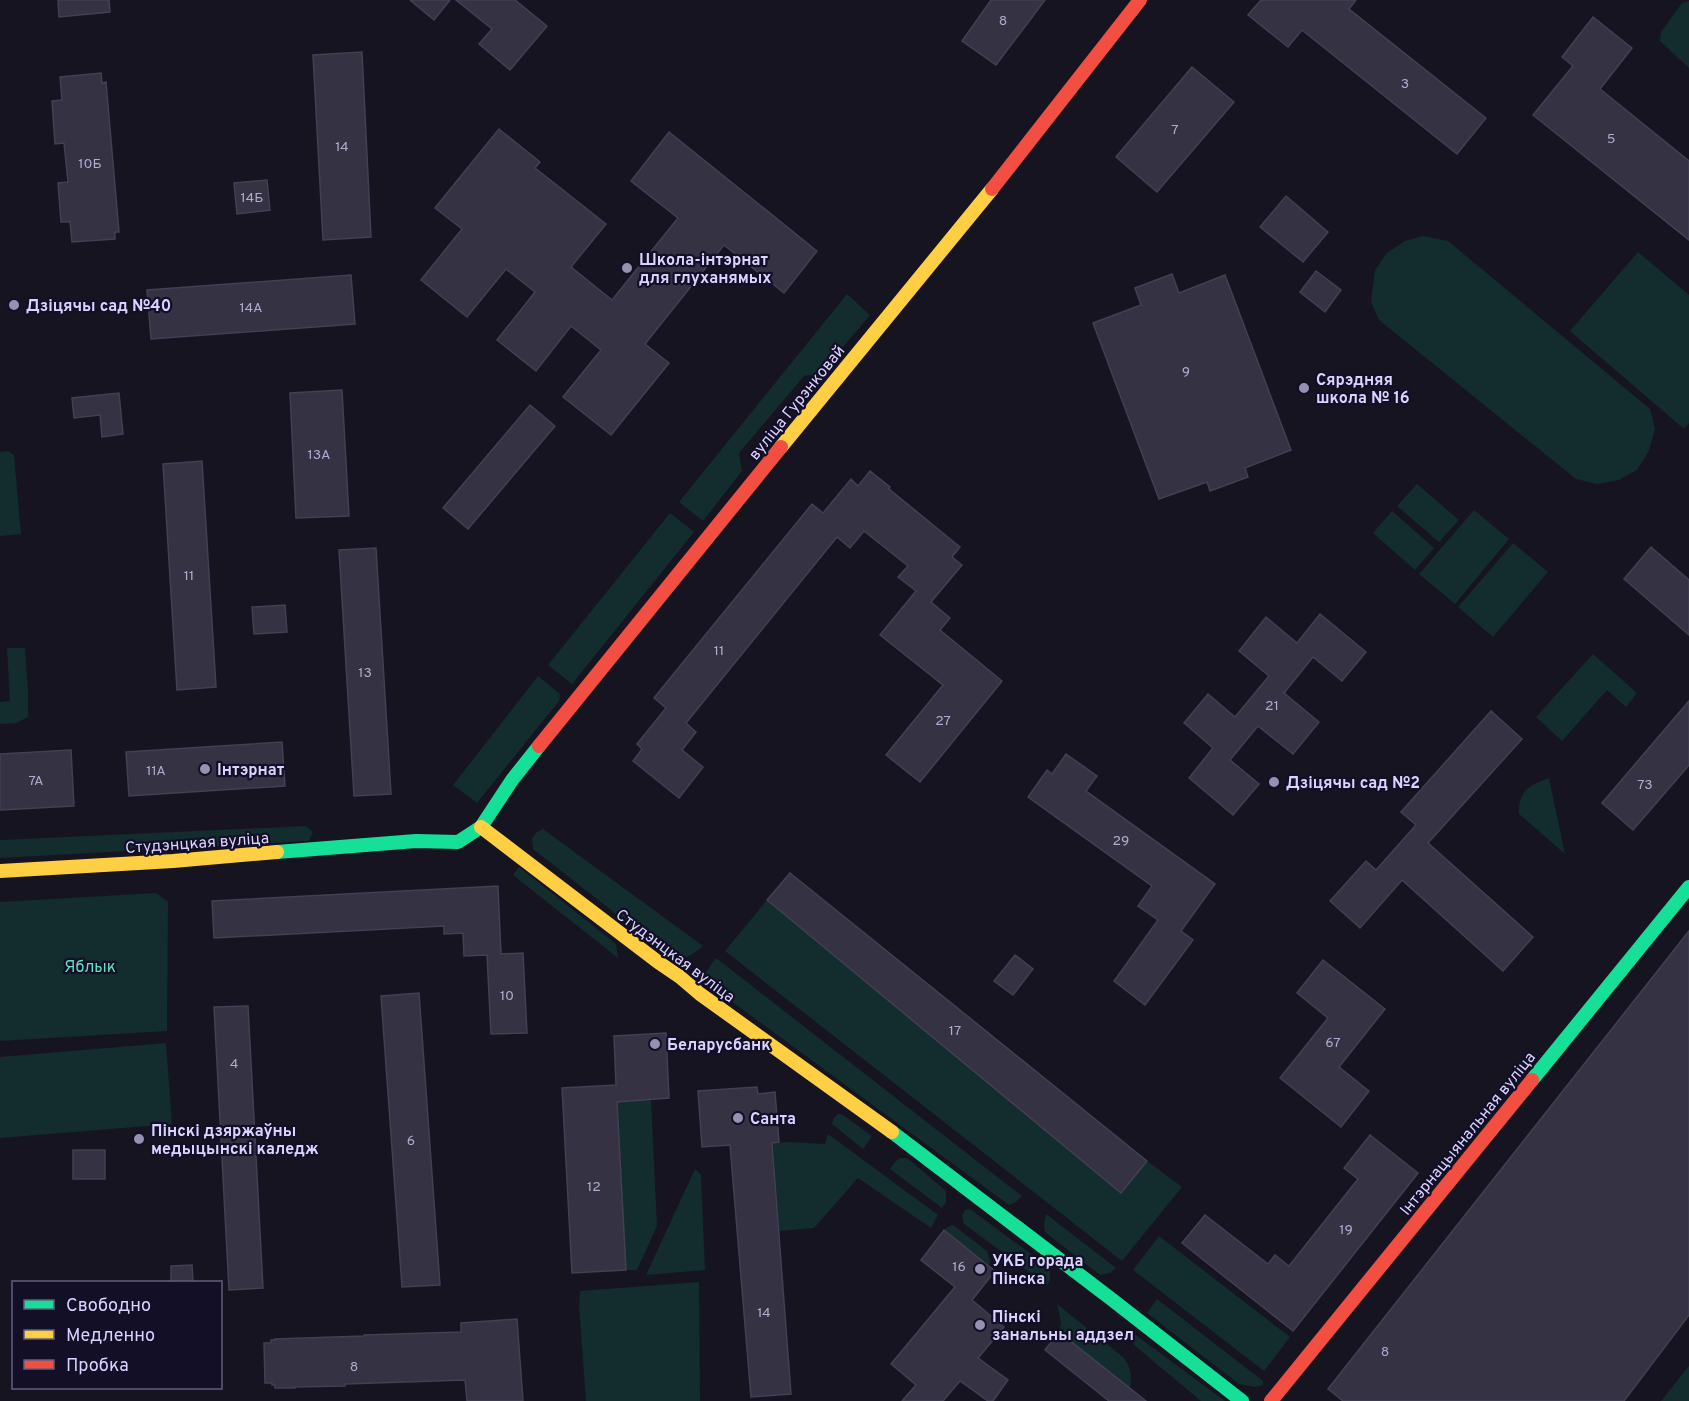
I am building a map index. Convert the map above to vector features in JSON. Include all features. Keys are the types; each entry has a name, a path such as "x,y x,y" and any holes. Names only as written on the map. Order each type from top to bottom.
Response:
{"street":[{"name":"вуліца Гурэнковай","path":"482,827 512,780 576,699 1021,153 1140,0"},
{"name":"Студэнцкая вуліца","path":"0,871 184,860 416,841 458,842 482,827 700,994 896,1135 1242,1401"},
{"name":"Інтэрнацыянальная вуліца","path":"1271,1401 1689,887"}],"green space":[{"path":"1689,1 1689,68 1660,41 1661,32 1682,3"},
{"path":"1423,236 1448,241 1650,409 1655,429 1649,451 1637,470 1619,480 1597,484 1576,479 1379,320 1371,302 1375,270 1387,253 1405,241"},
{"path":"1638,252 1689,295 1689,423 1684,429 1570,331"},
{"path":"847,294 870,315 821,373 804,376 739,453 742,471 703,521 679,502"},
{"path":"8,451 14,455 21,534 0,536 0,452"},
{"path":"1417,484 1459,520 1439,542 1397,506"},
{"path":"1474,510 1509,539 1455,604 1419,574"},
{"path":"1392,511 1434,548 1415,570 1373,533"},
{"path":"670,513 694,532 572,684 548,665"},
{"path":"1513,543 1548,572 1493,637 1458,607"},
{"path":"7,648 25,648 28,717 16,723 0,724 0,702 10,701"},
{"path":"1593,654 1637,693 1626,707 1607,690 1562,741 1536,717"},
{"path":"538,676 560,694 559,701 477,803 453,785"},
{"path":"1549,778 1565,854 1519,814 1520,800 1526,790"},
{"path":"306,826 313,832 309,841 0,858 0,840"},
{"path":"543,829 703,946 690,955 675,960 533,849 532,838"},
{"path":"519,867 616,944 618,958 513,875"},
{"name":"Яблык","path":"156,893 168,902 167,1031 0,1041 0,902"},
{"path":"767,900 1121,1193 1147,1161 1182,1187 1122,1261 725,951"},
{"path":"716,958 1022,1196 1009,1205 701,979"},
{"path":"166,1043 172,1124 0,1138 0,1057"},
{"path":"651,1100 657,1226 637,1270 626,1270 617,1102"},
{"path":"838,1114 843,1115 872,1136 863,1149 832,1124"},
{"path":"828,1134 938,1215 931,1228 858,1178 814,1228 779,1231 773,1143 825,1144"},
{"path":"900,1158 907,1158 946,1191 946,1202 942,1208 890,1169"},
{"path":"695,1169 701,1175 705,1270 646,1275"},
{"path":"970,1209 1050,1268 1050,1280 1047,1285 964,1224 962,1216 965,1210"},
{"path":"1046,1214 1116,1268 1110,1273 1100,1275 1045,1232"},
{"path":"953,1225 987,1251 989,1265 944,1230"},
{"path":"1159,1236 1290,1337 1264,1371 1133,1270"},
{"path":"699,1282 700,1401 586,1401 579,1306 580,1291"},
{"path":"1157,1299 1263,1381 1263,1385 1255,1387 1239,1384 1147,1313"},
{"path":"1057,1304 1124,1358 1130,1372 1130,1388 1059,1332 1061,1323"},
{"path":"1133,1333 1225,1401 1201,1401 1134,1345"},
{"path":"1689,1366 1689,1401 1661,1401"}],"building":[{"path":"58,0 109,0 110,12 59,17"},
{"path":"410,0 450,0 434,20"},
{"path":"456,0 515,0 547,26 510,70 479,44 492,29"},
{"path":"991,0 1045,0 996,65 962,41"},
{"path":"1261,0 1356,0 1349,9 1486,118 1457,154 1302,30 1288,47 1248,15"},
{"path":"1593,17 1632,48 1600,89 1689,161 1689,240 1533,115 1573,66 1562,57"},
{"path":"362,52 371,237 323,240 313,55"},
{"path":"1192,67 1234,102 1157,192 1116,157"},
{"path":"101,73 102,83 106,82 119,232 115,232 115,239 72,242 70,222 61,222 58,183 68,182 64,143 55,144 52,101 62,100 60,77"},
{"path":"499,129 540,162 535,168 606,224 571,267 612,300 678,218 631,181 669,132 817,251 784,293 724,245 645,344 669,363 611,435 563,397 601,350 571,326 536,371 497,340 535,292 506,269 467,317 421,280 462,229 435,208"},
{"path":"267,180 270,210 237,214 234,183"},
{"path":"1286,196 1328,232 1303,262 1260,227"},
{"path":"1316,271 1341,290 1325,312 1300,292"},
{"path":"1172,274 1179,293 1225,275 1291,450 1245,468 1248,477 1210,491 1207,482 1159,499 1093,323 1141,305 1135,288"},
{"path":"351,275 355,324 151,339 147,290"},
{"path":"342,390 349,516 296,518 290,393"},
{"path":"119,393 123,434 102,437 100,415 74,418 72,398"},
{"path":"530,405 555,426 468,529 443,508"},
{"path":"202,461 216,687 177,690 163,464"},
{"path":"870,471 960,547 952,557 962,565 931,602 950,618 940,630 1002,681 920,782 886,755 943,685 880,635 916,591 898,577 908,566 864,531 850,548 837,537 686,723 696,732 682,750 703,767 679,798 633,761 642,749 637,744 666,708 654,698 812,504 823,513 851,479 858,486"},
{"path":"1651,547 1689,580 1689,635 1624,579"},
{"path":"376,548 391,794 354,796 339,550"},
{"path":"285,605 287,632 254,634 252,607"},
{"path":"1320,614 1366,652 1342,681 1313,657 1284,693 1319,722 1293,754 1258,726 1230,760 1259,784 1233,815 1189,778 1213,748 1184,723 1208,694 1235,717 1269,676 1239,651 1266,617 1297,643"},
{"path":"1689,701 1689,765 1633,830 1602,803"},
{"path":"1491,711 1522,739 1428,843 1533,937 1503,971 1402,880 1360,928 1330,901 1366,861 1376,870 1416,825 1401,812"},
{"name":"Інтэрнат","path":"282,742 285,786 129,796 126,752"},
{"path":"71,750 74,806 0,810 0,754"},
{"path":"1066,754 1097,776 1086,791 1215,884 1181,931 1193,940 1145,1005 1114,981 1158,920 1138,906 1152,886 1028,797 1047,770 1052,774"},
{"path":"790,873 1147,1161 1121,1193 767,900"},
{"path":"498,886 501,954 523,953 527,1033 491,1034 487,955 464,956 463,933 444,934 444,926 214,938 212,901"},
{"path":"1689,931 1689,1315 1624,1401 1343,1401 1328,1389"},
{"path":"1015,955 1033,969 1013,995 994,981"},
{"path":"1323,960 1385,1009 1339,1067 1369,1091 1341,1127 1280,1078 1328,1018 1297,993"},
{"path":"419,993 440,1285 402,1287 381,996"},
{"path":"248,1006 263,1288 229,1290 214,1007"},
{"path":"666,1033 669,1098 617,1102 626,1270 572,1273 562,1088 616,1085 614,1036"},
{"path":"757,1087 758,1094 775,1092 779,1142 772,1143 791,1394 751,1397 730,1145 702,1147 698,1091"},
{"path":"1370,1135 1418,1173 1293,1331 1182,1243 1205,1215 1268,1264 1275,1255 1289,1266 1358,1179 1344,1168"},
{"path":"73,1150 105,1150 105,1179 73,1179"},
{"path":"944,1230 995,1271 972,1300 1004,1327 978,1358 1008,1380 993,1401 988,1401 960,1381 943,1401 902,1401 916,1385 891,1364 955,1287 921,1260"},
{"path":"192,1265 193,1281 171,1281 171,1266"},
{"path":"517,1319 523,1401 467,1401 465,1380 295,1388 275,1388 272,1383 265,1383 264,1343 271,1343 271,1340 461,1332 461,1323"},
{"path":"1059,1332 1146,1401 1109,1401 1045,1350"}],"traffic: fast":[{"path":"277,852 416,841 458,842 481,827 512,780 539,746"},
{"path":"1532,1080 1689,887"},
{"path":"892,1132 1242,1401"}],"traffic: slow":[{"path":"781,447 992,189"},
{"path":"481,827 700,994 892,1132"},
{"path":"0,871 173,861 277,852"}],"traffic: jam":[{"path":"992,189 1140,0"},
{"path":"539,746 781,447"},
{"path":"1271,1401 1532,1080"}],"place":[{"name":"Школа-інтэрнат для глуханямых","path":"627,268"},
{"name":"Дзіцячы сад №40","path":"14,305"},
{"name":"Сярэдняя школа № 16","path":"1304,388"},
{"name":"Інтэрнат","path":"205,769"},
{"name":"Дзіцячы сад №2","path":"1274,782"},
{"name":"Беларусбанк","path":"655,1044"},
{"name":"Санта","path":"738,1118"},
{"name":"Пінскі дзяржаўны медыцынскі каледж","path":"139,1139"},
{"name":"УКБ горада Пінска","path":"980,1269"},
{"name":"Пінскі занальны аддзел","path":"980,1325"}]}
